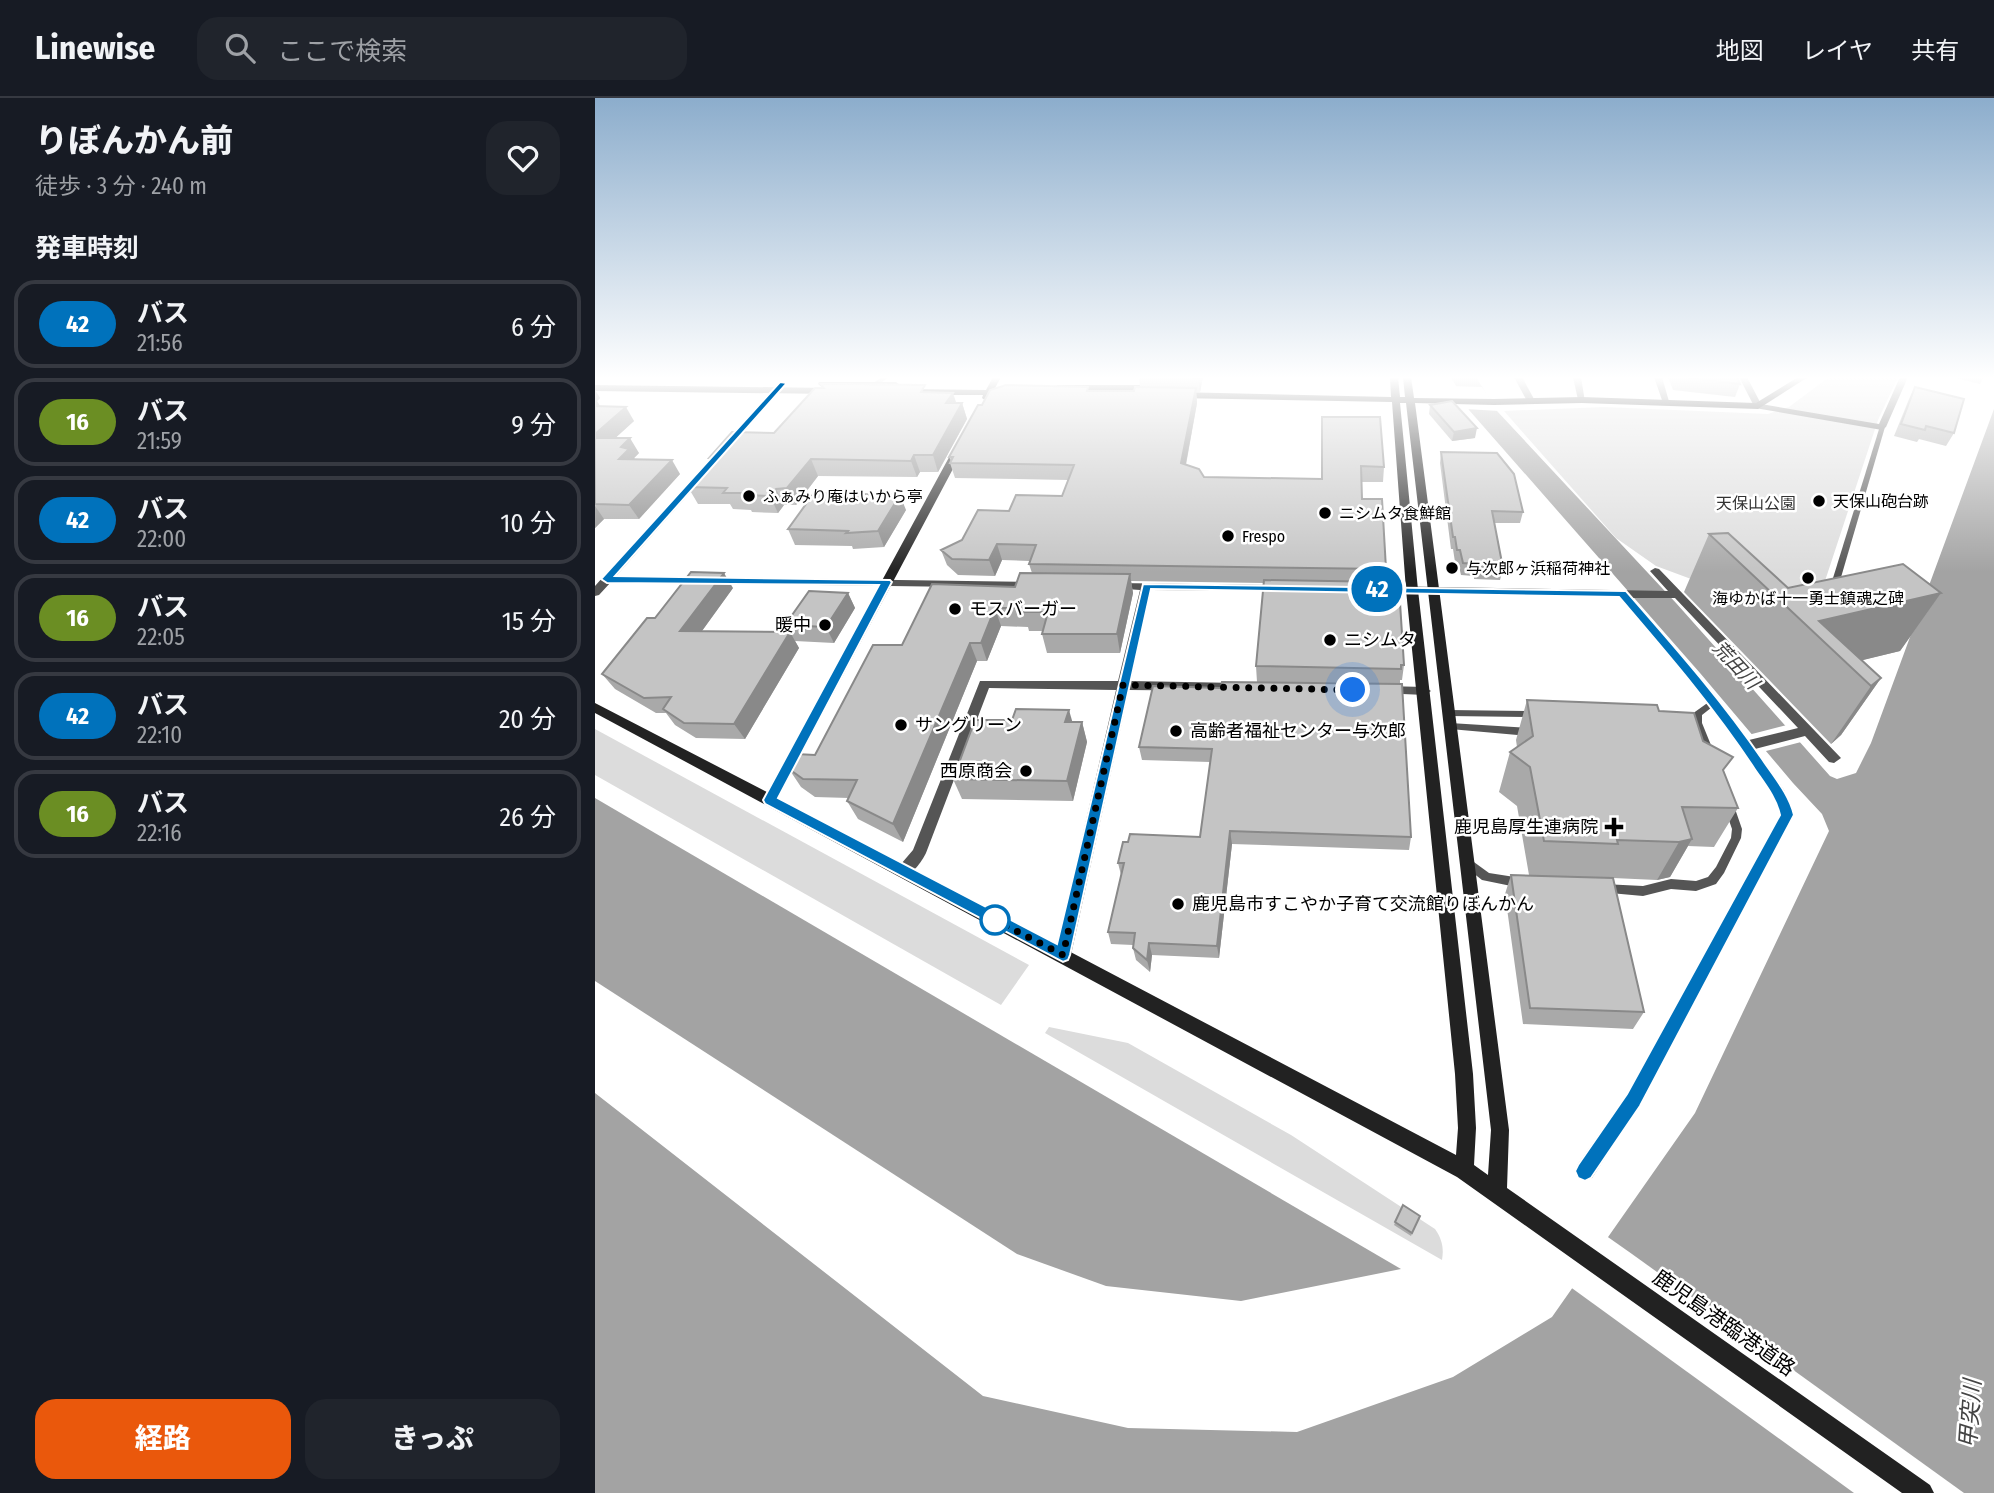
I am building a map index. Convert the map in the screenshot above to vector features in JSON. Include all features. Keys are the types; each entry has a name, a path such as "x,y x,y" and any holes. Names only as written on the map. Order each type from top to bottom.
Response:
{"street":[{"path":"723,450 730,442"},
{"path":"770,800 962,442"},
{"path":"1403,442 1412,590 1425,691 1464,1074 1467,1128 1464,1170"},
{"path":"1411,442 1421,491 1500,1130 1497,1192"},
{"path":"595,593 705,471"},
{"path":"1404,491 1421,491"},
{"path":"1655,571 1803,732 1834,758"},
{"path":"607,579 1044,585"},
{"path":"1108,585 1297,588"},
{"path":"1063,955 1146,586"},
{"path":"1367,589 1674,594"},
{"path":"1585,1171 1633,1100 1787,815 1784,802 1750,746 1625,594"},
{"path":"903,871 919,853 983,684 1249,688"},
{"path":"1366,690 1446,692"},
{"name":"鹿児島港臨港道路","path":"595,707 1464,1170 1922,1493"},
{"path":"1750,746 1803,732"},
{"path":"1443,860 1467,862"}],"lane":[{"path":"1833,591 1877,442"},
{"path":"1713,702 1696,713 1697,723 1714,768"},
{"path":"1449,713 1552,714"},
{"path":"1450,726 1519,729 1541,734 1540,714"},
{"path":"1684,716 1687,732"},
{"path":"1590,889 1643,891 1671,884 1696,886 1712,881 1736,838 1737,828 1724,793"},
{"path":"1467,862 1486,877 1537,887"}],"green space":[{"name":"天保山公園","path":"1531,442 1871,442 1824,584 1807,593 1710,586 1656,566 1616,538"},
{"path":"595,729 1029,965 1001,1005 595,775"},
{"path":"1049,1027 1128,1043 1291,1135 1435,1229 1442,1244 1442,1260 1045,1033"}],"water":[{"name":"甲突川","path":"1497,442 1526,442 1676,603 1830,776 1837,779 1856,773 1871,743 1982,442 1994,442 1994,1493 595,1493 595,1093 983,1396 1128,1428 1297,1432 1453,1377 1552,1317 1695,1113 1829,831 1822,814"},
{"path":"595,798 1401,1269 1241,1301 1106,1286 1017,1254 595,981"}],"pier":[{"path":"1791,724 1805,741 1762,752 1748,735"},
{"path":"1605,1235 1964,1493 1854,1493 1569,1286"}],"building":[{"path":"595,442 626,442 621,447 629,449 619,459 672,460 629,505 595,504"},
{"path":"723,442 940,442 933,455 914,455 911,461 811,459 787,488 776,489 770,496 723,493 727,488 688,487 715,458 709,458"},
{"path":"957,442 1185,442 1181,463 1199,469 1204,477 1322,479 1322,442 1382,442 1384,467 1361,466 1362,499 1382,499 1386,569 1029,564 1036,545 997,544 989,560 952,559 941,550 962,540 978,510 1009,511 1016,495 1062,496 1074,465 950,463 953,457 949,457"},
{"path":"1441,452 1497,453 1514,474 1523,512 1492,511 1503,568 1477,567 1476,564 1463,563 1453,537"},
{"path":"814,493 900,495 878,531 846,533 848,531 788,529"},
{"path":"1728,533 1788,588 1903,564 1941,593 1819,621 1881,678 1871,686 1709,534"},
{"path":"691,572 724,573 680,631 790,632 734,724 684,723 663,709 671,697 644,698 602,674 647,618 655,618"},
{"path":"1020,573 1130,574 1117,634 1042,634 1048,612 1024,612 1025,608 995,608 981,643 970,643 893,824 847,801 857,780 803,779 789,769 796,754 815,755 873,645 902,645 932,584 1015,587"},
{"name":"ニシムタ","path":"1264,580 1387,582 1387,587 1399,587 1404,665 1401,665 1401,669 1256,666"},
{"path":"809,591 848,593 826,627 785,625"},
{"path":"1222,682 1402,684 1411,837 1230,831 1217,946 1149,943 1147,960 1133,948 1135,933 1108,932 1124,863 1118,863 1123,842 1128,842 1130,834 1200,837 1212,749 1139,747 1153,686 1221,688"},
{"path":"1527,700 1657,705 1659,711 1694,713 1703,741 1733,757 1723,770 1738,808 1682,807 1692,839 1679,842 1617,840 1618,844 1544,841 1530,767 1510,752 1533,736"},
{"name":"西原商会","path":"1016,709 1069,710 1065,722 1082,722 1067,781 953,779 975,720 1012,720"},
{"path":"1511,875 1613,878 1644,1012 1530,1008"},
{"path":"1403,1205 1420,1216 1412,1233 1395,1222"}],"bus line":[{"name":"42","path":"730,442 607,579 886,582 770,800 1063,955 1146,586 1622,594 1687,669 1747,746 1784,802 1787,815 1633,1100 1585,1171"}],"place":[{"name":"ふぁみり庵はいから亭","path":"749,496"},
{"name":"天保山砲台跡","path":"1819,501"},
{"name":"ニシムタ食鮮館","path":"1325,513"},
{"name":"Frespo","path":"1228,536"},
{"name":"与次郎ヶ浜稲荷神社","path":"1452,568"},
{"name":"海ゆかば十一勇士鎮魂之碑","path":"1808,578"},
{"name":"モスバーガー","path":"955,609"},
{"name":"暖中","path":"825,625"},
{"name":"ニシムタ","path":"1330,640"},
{"name":"サングリーン","path":"901,725"},
{"name":"高齢者福祉センター与次郎","path":"1176,731"},
{"name":"西原商会","path":"1026,771"},
{"name":"鹿児島厚生連病院","path":"1614,827"},
{"name":"鹿児島市すこやか子育て交流館りぼんかん","path":"1178,904"}],"route":[{"path":"995,920 1063,955 1123,685 1353,690"}],"water label":[{"name":"荒田川","path":"1736,665"}]}
